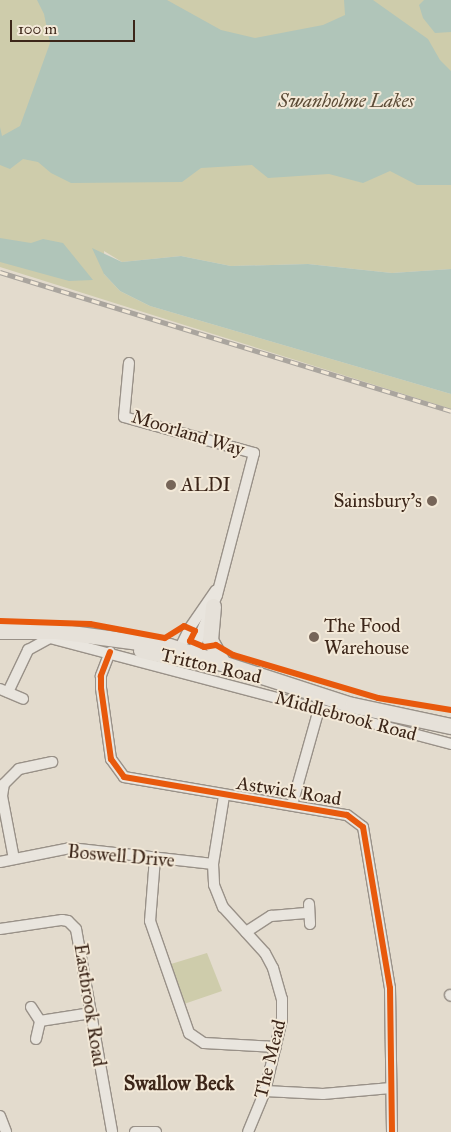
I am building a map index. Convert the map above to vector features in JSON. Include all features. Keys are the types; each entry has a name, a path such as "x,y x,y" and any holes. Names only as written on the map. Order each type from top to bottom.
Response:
{"main road":[{"path":"213,606 211,644 224,665"},
{"name":"Tritton Road","path":"0,631 56,631 132,643 152,642 184,655 224,665 352,704 451,726"}],"street":[{"name":"Moorland Way","path":"129,363 124,417 254,453 213,606 184,655"},
{"name":"Moorland Way","path":"184,655 208,600 219,587"},
{"name":"Middlebrook Road","path":"23,699 4,690 25,654 46,639 110,652 451,744"},
{"name":"Astwick Road","path":"110,652 100,676 111,759 118,773 130,779 347,815 363,828 390,988 392,1132"},
{"path":"292,805 319,709"},
{"path":"14,859 2,796 4,784 19,769 52,762"},
{"name":"The Mead","path":"224,796 213,864 218,898 273,968 282,999 276,1047 265,1091 248,1132"},
{"name":"Boswell Drive","path":"0,862 70,848 213,864"},
{"path":"155,858 150,922 189,1033 204,1043 276,1047"},
{"path":"246,932 271,916 309,914"},
{"name":"Eastbrook Road","path":"0,929 62,920 73,924 79,935 112,1132"},
{"path":"31,1006 40,1021 36,1039"},
{"path":"40,1021 91,1013"},
{"path":"265,1091 323,1094 391,1088"},
{"path":"0,1116 6,1132"},
{"path":"135,1132 156,1132"}],"green space":[{"name":"Swanholme Lakes","path":"0,0 451,0 451,269 392,273 308,264 231,266 181,256 122,262 104,251 104,274 120,291 150,306 451,394 451,409 0,267"},
{"path":"207,953 222,991 184,1004 171,964"}],"shaded area":[{"name":"Swanholme Lakes","path":"37,0 167,0 221,30 255,38 323,25 345,15 344,0 373,0 428,39 440,60 451,71 451,185 417,185 390,171 363,183 329,174 268,178 252,165 201,168 182,182 71,183 51,173 38,162 23,159 10,169 0,165 0,127 2,136 20,126 50,43 44,14"},
{"path":"424,0 451,0 451,32 435,33 423,18 419,5"},
{"path":"0,238 31,243 43,239 63,243 93,280 69,281 0,262"},
{"path":"92,248 122,262 181,256 231,266 308,264 392,273 451,269 451,394 150,306 120,291 104,274"}],"railway":[{"path":"0,272 451,411"}],"cycle path":[{"path":"0,621 90,624 165,638 184,626 195,631 190,641 204,647 216,645 233,655 378,698 451,710"},
{"path":"110,652 101,676 101,688 111,759 124,777 347,815 363,827 390,988 392,1132"}],"place":[{"name":"ALDI","path":"171,485"},
{"name":"Sainsbury's","path":"432,501"},
{"name":"The Food Warehouse","path":"314,637"}],"district":[{"name":"Swallow Beck","path":"179,1083"}]}
